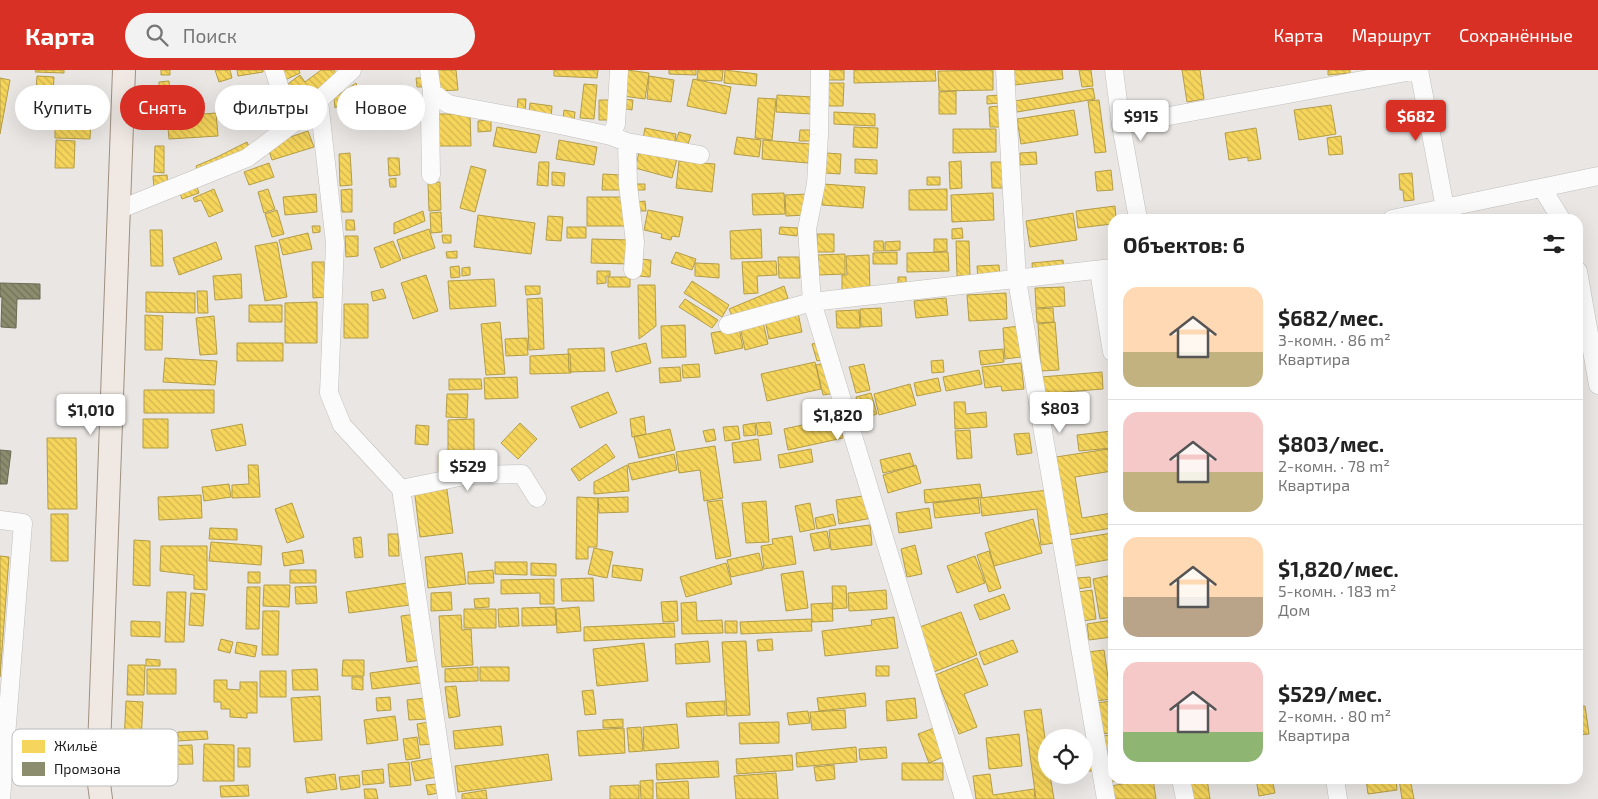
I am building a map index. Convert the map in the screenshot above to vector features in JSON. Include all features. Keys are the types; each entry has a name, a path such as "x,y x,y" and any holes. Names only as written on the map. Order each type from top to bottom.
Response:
{"main road":[{"path":"100,729 124,70"},
{"path":"100,786 102,799"}],"street":[{"path":"274,70 279,85"},
{"path":"429,70 432,92 430,115 431,175"},
{"path":"619,70 616,124 628,185 635,242 633,270"},
{"path":"820,70 816,184 807,229 812,302 964,799"},
{"path":"1005,70 1017,280 1106,799"},
{"path":"1114,70 1121,126 1137,214"},
{"path":"1121,126 1418,70 1445,208"},
{"path":"327,92 345,73"},
{"path":"432,92 448,104 700,155"},
{"path":"118,210 246,158 284,130"},
{"path":"322,130 335,244 328,393 342,425 401,489 447,799"},
{"path":"1419,214 1598,176"},
{"path":"1542,188 1557,214"},
{"path":"728,325 812,302 1106,270 1108,297"},
{"path":"1583,300 1598,385"},
{"path":"401,489 469,475 522,474 537,498"},
{"path":"0,520 23,523 0,799"},
{"path":"1183,784 1185,799"},
{"path":"1336,784 1338,799"}],"building: Жильё":[{"path":"36,70 64,70 64,73 35,72"},
{"path":"161,70 170,70 170,75 161,75"},
{"path":"215,70 230,70 232,78 219,82"},
{"path":"237,70 263,70 263,72 238,76"},
{"path":"280,70 299,70 300,73 285,80"},
{"path":"321,70 334,70 337,75 324,85 286,85 300,75 305,82"},
{"path":"435,70 456,70 458,90 437,91"},
{"path":"554,70 598,70 597,78 554,76"},
{"path":"627,70 649,73 645,99 623,96"},
{"path":"669,70 696,70 696,75 669,74"},
{"path":"698,70 723,70 722,81 697,80"},
{"path":"725,70 757,74 756,86 724,83"},
{"path":"825,70 844,70 844,80 825,80"},
{"path":"854,70 935,70 936,81 854,83"},
{"path":"993,70 993,90 939,91 938,71"},
{"path":"1013,70 1062,70 1063,79 1015,85"},
{"path":"1079,70 1091,70 1093,86 1082,87"},
{"path":"1182,70 1200,70 1204,99 1187,102"},
{"path":"1328,70 1350,70 1350,73 1328,75"},
{"path":"37,76 54,77 53,85 36,85"},
{"path":"649,76 674,80 671,102 647,99"},
{"path":"0,78 10,80 0,134"},
{"path":"416,78 425,78 425,85 417,85"},
{"path":"693,79 731,87 726,114 687,106"},
{"path":"169,81 169,85 159,85 159,82"},
{"path":"827,83 844,83 843,106 827,106"},
{"path":"584,84 597,85 594,119 580,118"},
{"path":"1093,88 1095,99 1017,112 1015,101"},
{"path":"956,91 956,114 939,114 939,92"},
{"path":"777,95 813,97 812,114 776,112"},
{"path":"999,95 999,103 987,104 987,96"},
{"path":"337,96 337,107 335,108 334,98"},
{"path":"758,98 776,99 772,140 755,138"},
{"path":"518,99 526,99 525,112 517,111"},
{"path":"623,99 633,100 632,110 622,108"},
{"path":"599,100 610,100 610,120 599,120"},
{"path":"1099,100 1106,152 1095,153 1088,101"},
{"path":"530,103 552,106 551,118 529,116"},
{"path":"1331,105 1336,134 1299,140 1294,110"},
{"path":"999,106 1001,127 990,127 989,107"},
{"path":"564,110 575,112 574,121 563,120"},
{"path":"1074,110 1078,135 1021,144 1017,119"},
{"path":"834,112 875,114 875,126 834,124"},
{"path":"215,113 215,130 217,130 218,136 169,139 168,130 205,130 205,114"},
{"path":"436,114 470,114 471,146 437,146"},
{"path":"491,120 491,131 478,132 478,121"},
{"path":"497,127 540,135 536,153 493,146"},
{"path":"854,127 878,128 877,148 853,147"},
{"path":"645,128 676,134 674,146 643,139"},
{"path":"1256,128 1261,159 1248,161 1248,157 1229,160 1225,133"},
{"path":"953,129 996,129 996,152 953,153"},
{"path":"55,130 90,130 90,139 55,138"},
{"path":"800,130 810,130 810,141 799,141"},
{"path":"308,131 314,147 272,160 267,145"},
{"path":"679,132 691,135 687,147 675,143"},
{"path":"1341,136 1343,154 1329,155 1327,138"},
{"path":"737,137 761,140 759,157 734,154"},
{"path":"56,140 75,141 74,168 55,168"},
{"path":"559,140 597,147 594,165 556,159"},
{"path":"763,140 810,144 808,163 762,159"},
{"path":"247,142 250,149 199,176 196,166"},
{"path":"155,146 164,146 164,173 154,172"},
{"path":"640,149 677,159 672,178 635,168"},
{"path":"1036,152 1037,164 1020,165 1020,153"},
{"path":"350,153 352,185 340,186 339,154"},
{"path":"826,153 841,154 840,174 825,173"},
{"path":"388,158 399,158 400,175 389,176"},
{"path":"855,159 877,160 877,174 855,173"},
{"path":"679,161 715,164 712,192 676,188"},
{"path":"961,161 962,188 950,189 949,162"},
{"path":"539,162 549,162 548,186 537,185"},
{"path":"991,162 1002,162 1003,188 992,188"},
{"path":"269,163 274,177 249,185 244,172"},
{"path":"471,166 486,170 475,212 460,208"},
{"path":"1111,170 1113,190 1097,191 1095,172"},
{"path":"552,172 565,173 564,186 552,185"},
{"path":"1412,173 1414,200 1404,201 1403,190 1400,190 1399,174"},
{"path":"603,174 620,175 620,190 602,190"},
{"path":"167,175 168,188 154,188 153,176"},
{"path":"927,177 940,177 940,185 927,185"},
{"path":"396,178 396,187 390,187 389,179"},
{"path":"440,182 441,210 429,211 428,183"},
{"path":"196,184 199,193 182,199 179,190"},
{"path":"634,184 645,184 645,190 634,190"},
{"path":"823,184 865,187 863,208 822,205"},
{"path":"214,189 223,211 209,217 201,200 195,202 193,198"},
{"path":"268,189 275,209 264,213 258,192"},
{"path":"352,189 352,212 342,212 341,190"},
{"path":"947,189 947,210 909,210 909,190"},
{"path":"784,193 785,214 753,215 752,194"},
{"path":"993,193 994,220 952,222 951,195"},
{"path":"316,194 317,212 285,215 283,197"},
{"path":"807,194 807,215 786,216 785,195"},
{"path":"587,197 628,197 628,226 587,226"},
{"path":"645,201 646,211 637,211 636,202"},
{"path":"1115,206 1116,214 1108,214 1108,224 1078,228 1076,211"},
{"path":"277,210 284,234 272,237 265,214"},
{"path":"648,210 683,217 679,237 672,236 671,240 661,238 662,234 644,230"},
{"path":"423,211 425,221 394,234 394,223"},
{"path":"441,212 442,232 431,233 430,213"},
{"path":"1073,213 1077,240 1030,247 1026,221"},
{"path":"478,215 535,223 531,254 474,247"},
{"path":"548,216 563,217 561,241 546,240"},
{"path":"346,220 354,220 355,230 346,230"},
{"path":"312,226 320,226 320,232 313,233"},
{"path":"567,227 586,227 586,238 567,238"},
{"path":"780,227 798,228 797,236 779,234"},
{"path":"962,228 963,238 952,239 952,229"},
{"path":"429,229 435,248 403,259 397,240"},
{"path":"761,229 762,258 731,259 730,231"},
{"path":"150,230 162,230 163,266 151,266"},
{"path":"308,233 312,249 283,255 279,240"},
{"path":"817,234 834,234 834,252 817,252"},
{"path":"442,235 451,235 451,243 443,243"},
{"path":"345,236 358,236 358,256 346,257"},
{"path":"592,239 631,240 630,264 591,263"},
{"path":"934,239 947,239 947,251 934,252"},
{"path":"393,241 401,260 381,268 374,248"},
{"path":"874,241 883,241 884,251 874,251"},
{"path":"900,241 900,250 885,251 885,242"},
{"path":"956,241 969,241 970,276 957,276"},
{"path":"216,242 222,259 179,275 173,258"},
{"path":"277,242 287,297 265,301 255,246"},
{"path":"457,251 457,258 447,258 446,252"},
{"path":"676,252 696,259 692,270 671,263"},
{"path":"897,252 897,264 873,264 873,253"},
{"path":"948,252 949,271 907,272 907,253"},
{"path":"845,254 845,274 819,275 818,255"},
{"path":"869,255 870,291 842,291 842,275 847,275 846,256"},
{"path":"778,257 799,257 800,278 779,278"},
{"path":"639,259 651,260 650,277 638,276"},
{"path":"1063,260 1064,272 1033,275 1032,263"},
{"path":"776,261 777,275 757,276 758,293 744,294 742,262"},
{"path":"312,262 324,262 326,297 313,298"},
{"path":"695,263 719,264 719,278 695,276"},
{"path":"999,265 1000,278 978,279 977,266"},
{"path":"459,266 460,277 451,278 450,267"},
{"path":"470,267 470,275 462,276 462,268"},
{"path":"597,271 610,271 610,276 606,276 606,283 597,284"},
{"path":"241,274 242,298 215,300 213,276"},
{"path":"426,275 438,311 413,319 401,283"},
{"path":"608,277 630,277 630,287 608,287"},
{"path":"898,277 906,277 906,284 898,284"},
{"path":"494,279 496,306 450,309 448,281"},
{"path":"692,281 729,305 722,317 684,293"},
{"path":"638,285 655,285 656,326 639,339"},
{"path":"525,286 540,286 540,294 526,295"},
{"path":"784,286 788,298 734,320 729,309"},
{"path":"1064,287 1065,306 1036,308 1035,288"},
{"path":"383,289 386,298 373,301 371,292"},
{"path":"197,291 207,291 208,313 198,313"},
{"path":"146,292 195,293 195,313 146,312"},
{"path":"1006,293 1007,319 969,321 967,295"},
{"path":"542,298 544,349 529,350 527,299"},
{"path":"946,298 948,315 916,318 914,301"},
{"path":"685,299 718,320 712,328 679,307"},
{"path":"317,302 317,343 285,343 285,303"},
{"path":"344,304 368,304 368,338 344,338"},
{"path":"249,305 282,305 282,322 249,322"},
{"path":"881,308 882,326 861,327 860,309"},
{"path":"1053,308 1054,322 1037,323 1036,309"},
{"path":"859,310 860,328 837,328 836,311"},
{"path":"798,313 802,332 769,339 765,320"},
{"path":"145,315 163,316 162,350 145,350"},
{"path":"214,316 217,354 200,355 196,318"},
{"path":"500,322 505,374 486,375 481,324"},
{"path":"763,322 768,344 745,350 740,327"},
{"path":"1055,322 1059,370 1041,371 1038,324"},
{"path":"685,325 686,357 662,358 661,326"},
{"path":"1019,326 1021,357 1005,359 1003,328"},
{"path":"739,328 743,348 715,354 711,333"},
{"path":"527,338 528,355 506,356 505,339"},
{"path":"823,341 827,359 817,361 812,344"},
{"path":"237,343 283,343 283,361 237,361"},
{"path":"646,343 651,363 616,372 611,352"},
{"path":"604,348 605,371 569,372 568,349"},
{"path":"1003,349 1004,362 981,365 979,351"},
{"path":"570,354 571,373 530,374 530,356"},
{"path":"165,358 217,361 215,385 163,382"},
{"path":"943,360 944,372 932,373 931,361"},
{"path":"815,362 821,389 767,401 761,374"},
{"path":"829,362 836,393 823,395 816,365"},
{"path":"1021,363 1024,389 1002,391 1001,386 985,388 982,367"},
{"path":"699,364 700,377 683,378 682,365"},
{"path":"864,364 870,390 856,393 849,367"},
{"path":"680,367 681,381 660,383 659,368"},
{"path":"979,370 982,384 946,391 943,377"},
{"path":"1102,372 1103,389 1064,392 1065,397 1044,399 1041,377"},
{"path":"517,377 518,398 485,399 484,378"},
{"path":"938,378 941,391 917,396 914,383"},
{"path":"449,379 481,379 482,389 449,390"},
{"path":"910,384 916,405 879,415 874,394"},
{"path":"144,390 214,390 214,413 144,413"},
{"path":"608,392 617,413 580,428 571,407"},
{"path":"871,393 877,414 862,419 856,397"},
{"path":"447,394 468,394 467,418 446,417"},
{"path":"954,402 965,402 966,414 986,412 987,427 955,429"},
{"path":"644,416 646,434 632,437 630,419"},
{"path":"839,417 843,438 788,450 784,429"},
{"path":"143,419 168,419 168,448 143,448"},
{"path":"474,419 474,454 448,454 448,420"},
{"path":"770,422 772,434 758,436 756,423"},
{"path":"520,423 537,439 518,459 501,443"},
{"path":"755,423 756,435 744,436 743,425"},
{"path":"242,424 246,445 216,451 211,430"},
{"path":"416,425 429,426 428,445 415,444"},
{"path":"738,426 740,439 725,441 723,427"},
{"path":"670,429 675,450 639,458 634,437"},
{"path":"714,429 716,440 706,442 703,431"},
{"path":"970,430 972,458 957,459 955,431"},
{"path":"1108,431 1108,448 1079,451 1077,435"},
{"path":"1029,433 1032,453 1017,455 1014,434"},
{"path":"47,438 76,438 77,509 48,509"},
{"path":"758,439 761,460 734,463 732,443"},
{"path":"606,444 615,457 579,481 571,469"},
{"path":"715,446 723,498 704,501 700,470 679,473 676,452"},
{"path":"811,449 813,462 780,468 778,455"},
{"path":"1108,449 1108,472 1075,477 1082,518 1108,514 1108,529 1068,535 1056,457"},
{"path":"910,453 914,466 883,473 880,460"},
{"path":"439,454 488,454 488,471 439,471"},
{"path":"674,454 677,470 632,480 628,464"},
{"path":"248,465 258,465 260,497 232,498 232,485 249,484"},
{"path":"627,465 629,491 594,494 594,482"},
{"path":"916,465 921,483 888,493 883,475"},
{"path":"446,483 453,533 420,537 414,487"},
{"path":"229,484 231,497 204,501 202,487"},
{"path":"980,484 982,497 925,503 924,490"},
{"path":"1048,490 1054,543 1041,545 1037,509 982,516 980,498"},
{"path":"201,495 202,518 159,520 158,497"},
{"path":"869,495 872,518 839,524 836,500"},
{"path":"577,497 598,498 597,547 588,547 588,559 576,559"},
{"path":"628,497 628,512 599,513 598,498"},
{"path":"978,498 980,513 935,518 933,503"},
{"path":"722,500 731,556 716,559 707,502"},
{"path":"766,501 769,542 746,543 742,503"},
{"path":"292,503 304,537 287,543 275,509"},
{"path":"810,503 815,529 800,532 795,506"},
{"path":"929,508 932,528 899,533 896,513"},
{"path":"51,514 68,514 68,561 51,561"},
{"path":"833,514 836,525 817,529 815,518"},
{"path":"1033,519 1042,553 994,566 985,533"},
{"path":"870,525 872,545 831,550 829,530"},
{"path":"210,528 237,529 237,540 209,539"},
{"path":"827,531 830,548 814,551 810,534"},
{"path":"388,534 398,534 399,556 389,556"},
{"path":"1108,534 1108,560 1073,566 1069,540"},
{"path":"792,536 796,564 764,569 761,546 773,544 772,539"},
{"path":"361,537 363,557 355,558 353,538"},
{"path":"134,540 150,541 150,586 133,585"},
{"path":"211,542 262,546 261,565 209,561"},
{"path":"915,545 922,574 907,577 901,549"},
{"path":"161,546 207,546 207,590 194,589 194,575 160,571"},
{"path":"594,548 613,552 607,578 588,574"},
{"path":"302,550 304,563 284,566 282,553"},
{"path":"989,551 1001,588 989,592 977,555"},
{"path":"462,553 466,584 428,588 425,557"},
{"path":"759,553 763,570 731,577 727,560"},
{"path":"0,556 9,557 0,677"},
{"path":"975,556 985,583 957,593 947,566"},
{"path":"495,562 527,562 527,575 495,574"},
{"path":"531,563 556,564 556,576 531,575"},
{"path":"726,563 732,584 686,597 680,577"},
{"path":"613,565 643,569 641,581 612,577"},
{"path":"290,570 316,570 316,583 290,583"},
{"path":"493,570 494,583 468,584 468,572"},
{"path":"803,571 808,608 786,611 781,574"},
{"path":"248,572 260,572 260,583 248,583"},
{"path":"1108,576 1108,618 1100,619 1093,579"},
{"path":"1090,577 1091,587 1077,589 1076,578"},
{"path":"593,578 594,601 562,601 561,579"},
{"path":"554,579 554,604 540,604 540,593 501,594 501,580"},
{"path":"407,583 410,605 349,613 346,592"},
{"path":"264,585 290,585 289,607 263,606"},
{"path":"316,586 317,603 296,604 295,587"},
{"path":"832,586 846,586 847,608 833,609"},
{"path":"247,587 260,587 259,629 246,629"},
{"path":"886,590 887,609 849,611 848,593"},
{"path":"1092,590 1096,619 1082,621 1078,592"},
{"path":"167,592 186,592 184,642 165,642"},
{"path":"451,592 452,610 431,611 431,593"},
{"path":"191,593 205,594 203,626 189,625"},
{"path":"1004,594 1010,609 980,620 974,605"},
{"path":"489,598 489,607 475,608 474,599"},
{"path":"677,601 678,621 663,622 661,602"},
{"path":"696,602 697,621 722,620 723,633 682,634 681,603"},
{"path":"832,603 833,621 812,622 811,604"},
{"path":"555,607 556,625 522,626 522,608"},
{"path":"579,607 581,631 557,633 556,609"},
{"path":"518,608 519,626 499,627 498,609"},
{"path":"464,609 496,609 496,628 464,628"},
{"path":"263,611 279,611 278,655 262,655"},
{"path":"961,612 977,655 934,672 917,628"},
{"path":"416,614 421,660 407,662 401,616"},
{"path":"461,615 462,630 471,629 473,665 442,667 439,616"},
{"path":"894,617 898,648 825,656 822,631 872,625 871,620"},
{"path":"811,619 812,631 741,634 740,622"},
{"path":"131,621 160,622 160,637 131,636"},
{"path":"725,621 737,621 737,633 725,633"},
{"path":"1108,621 1108,638 1089,640 1087,624"},
{"path":"674,623 675,637 584,641 584,627"},
{"path":"221,639 233,642 230,653 218,650"},
{"path":"772,639 773,650 758,651 757,640"},
{"path":"1013,640 1018,652 984,665 979,652"},
{"path":"708,641 710,662 676,664 675,644"},
{"path":"746,641 750,715 727,716 722,642"},
{"path":"237,642 257,646 255,657 235,653"},
{"path":"644,643 648,681 597,686 593,649"},
{"path":"1104,650 1108,678 1108,699 1096,701 1088,652"},
{"path":"977,658 988,685 964,694 977,727 959,734 935,675"},
{"path":"146,659 160,660 160,666 146,666"},
{"path":"343,660 364,660 364,676 342,676"},
{"path":"128,665 145,665 144,695 127,695"},
{"path":"420,666 422,683 372,689 370,673"},
{"path":"876,666 889,666 889,676 876,676"},
{"path":"478,667 478,681 445,682 445,669"},
{"path":"480,667 509,667 509,681 480,681"},
{"path":"147,669 176,669 176,694 147,694"},
{"path":"317,669 318,690 293,690 292,670"},
{"path":"260,671 286,671 286,697 260,697"},
{"path":"352,677 363,677 363,690 352,689"},
{"path":"214,680 227,680 227,689 240,690 240,682 257,682 257,713 247,713 247,718 230,717 230,709 221,709 221,702 214,702"},
{"path":"456,686 460,716 449,718 445,687"},
{"path":"593,690 596,714 585,715 582,691"},
{"path":"865,693 866,706 819,711 817,698"},
{"path":"320,696 322,740 294,742 291,698"},
{"path":"390,697 391,710 377,711 376,698"},
{"path":"425,698 427,719 409,720 407,700"},
{"path":"915,698 917,718 887,721 886,701"},
{"path":"126,701 143,702 142,729 125,729"},
{"path":"725,701 725,715 687,717 686,703"},
{"path":"1108,701 1108,733 1100,734 1097,703"},
{"path":"1583,706 1585,706 1589,734 1583,735"},
{"path":"1041,709 1044,729 1038,729 1038,784 1052,784 1054,799 1036,799 1024,711"},
{"path":"845,710 846,728 812,730 810,712"},
{"path":"808,711 810,723 789,725 787,713"},
{"path":"395,716 398,740 367,744 364,720"},
{"path":"623,719 623,727 603,728 603,720"},
{"path":"429,722 433,744 420,745 417,724"},
{"path":"779,722 779,743 740,744 739,723"},
{"path":"677,724 679,748 644,751 643,727"},
{"path":"501,726 503,745 455,749 453,731"},
{"path":"641,727 643,751 629,752 627,728"},
{"path":"624,728 625,753 579,756 577,731"},
{"path":"934,728 945,756 929,763 918,734"},
{"path":"207,731 208,739 178,741 178,732"},
{"path":"1019,734 1022,766 989,769 986,738"},
{"path":"1108,735 1108,782 1102,736"},
{"path":"417,737 420,758 406,760 403,739"},
{"path":"204,744 234,745 234,781 203,781"},
{"path":"178,745 192,745 193,764 178,764"},
{"path":"856,747 857,762 797,767 796,753"},
{"path":"886,747 887,758 860,760 859,749"},
{"path":"238,748 250,748 250,767 238,767"},
{"path":"548,754 552,780 458,792 455,766"},
{"path":"792,755 793,770 737,774 736,759"},
{"path":"434,758 437,777 415,781 411,762"},
{"path":"1094,759 1095,771 1093,771"},
{"path":"718,761 719,777 657,780 656,764"},
{"path":"409,762 411,785 390,787 388,764"},
{"path":"902,763 943,763 943,780 902,780"},
{"path":"834,765 835,779 816,781 814,767"},
{"path":"383,769 384,783 363,785 362,771"},
{"path":"776,773 778,799 736,799 734,776"},
{"path":"335,774 337,789 307,793 305,778"},
{"path":"990,774 993,795 1034,789 1035,799 976,799 973,776"},
{"path":"359,775 360,787 341,790 339,777"},
{"path":"653,780 653,799 641,799 640,781"},
{"path":"688,781 689,799 657,799 656,783"},
{"path":"437,784 438,793 428,795 426,785"},
{"path":"1154,784 1156,799 1112,799 1110,786"},
{"path":"1191,784 1208,784 1210,799 1193,799"},
{"path":"1257,784 1273,784 1275,793 1259,796"},
{"path":"1367,784 1396,784 1397,790 1368,794"},
{"path":"1400,784 1411,784 1414,799 1402,799"},
{"path":"248,785 249,796 221,797 220,786"},
{"path":"639,785 639,799 610,799 610,786"},
{"path":"364,789 376,789 378,799 365,799"},
{"path":"486,790 487,799 462,799 462,794"}],"building: Промзона":[{"path":"0,283 40,284 40,299 17,299 16,328 1,327 2,297 0,297"},
{"path":"0,450 11,451 7,484 0,484"}]}
